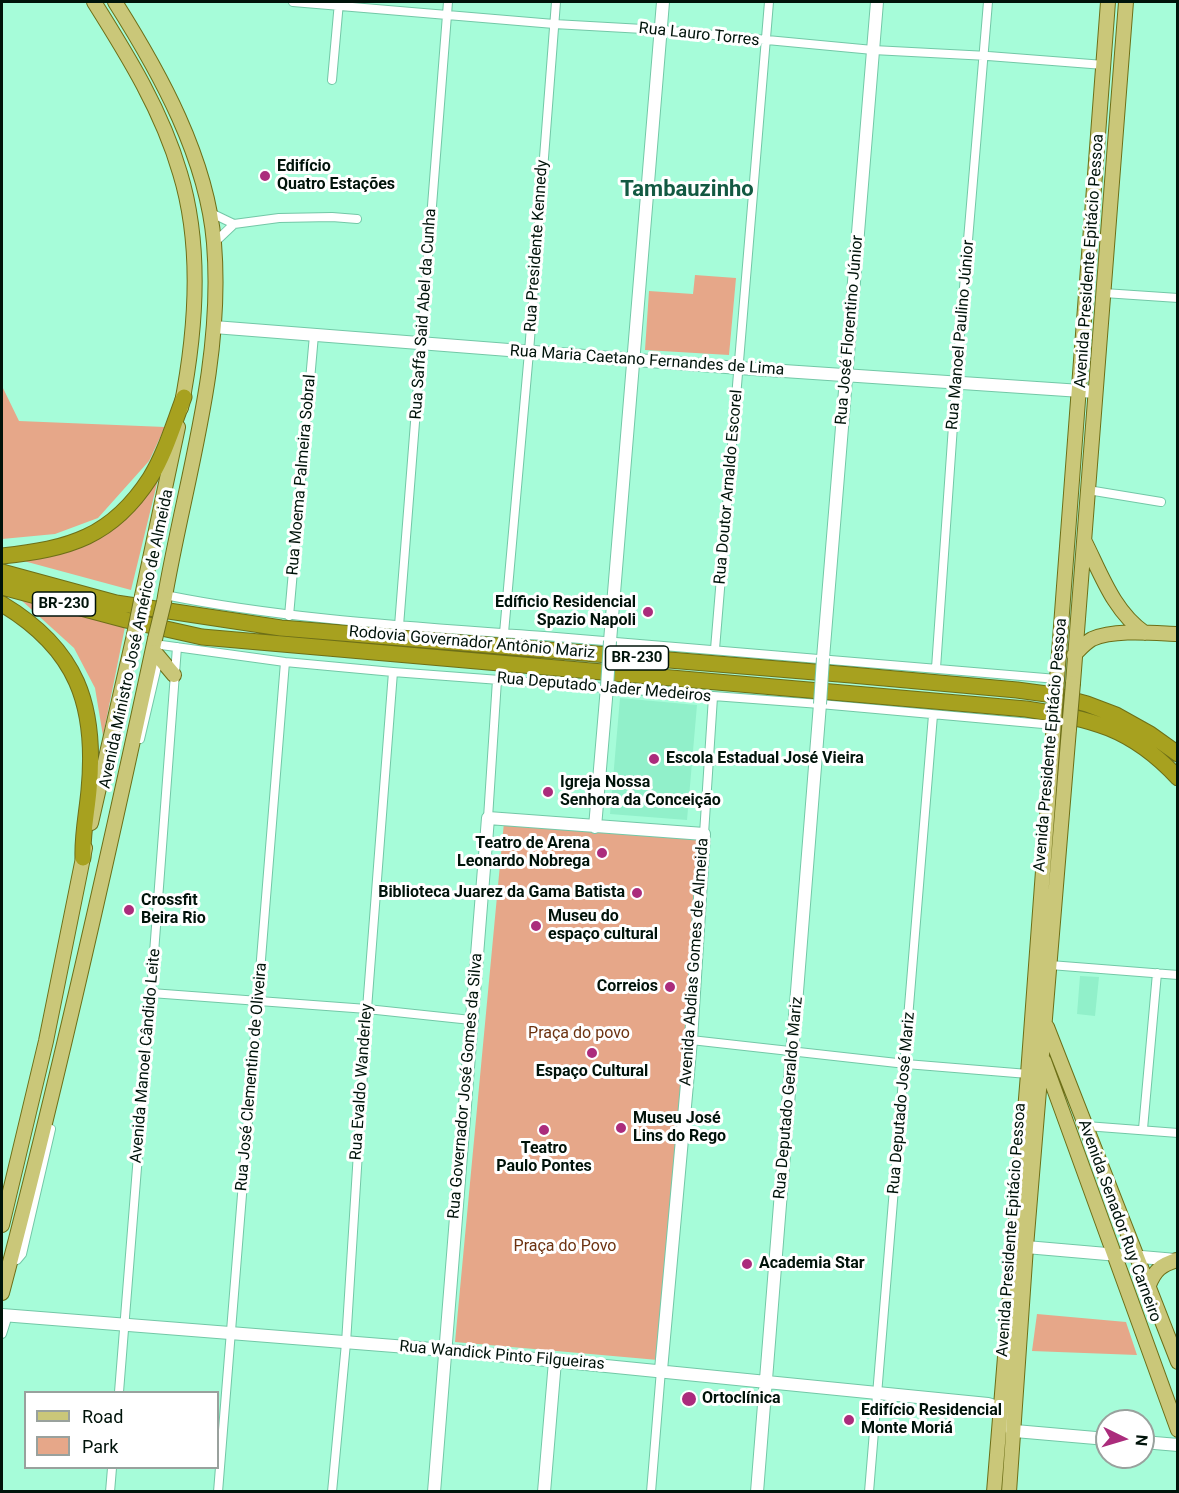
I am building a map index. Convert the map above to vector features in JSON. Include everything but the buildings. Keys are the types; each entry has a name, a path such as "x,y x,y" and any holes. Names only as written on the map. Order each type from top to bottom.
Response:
{"highway":[{"path":"2,556 55,548 108,526 127,508 151,476 184,397"},
{"name":"Rodovia Governador Antônio Mariz","path":"2,572 116,603 280,628 851,675 1054,695 1087,704 1116,716 1150,734 1178,754"},
{"name":"Rodovia Governador Antônio Mariz","path":"2,587 126,620 212,638 1026,709 1093,721 1115,730 1140,744 1178,778"},
{"path":"2,604 16,612 55,647 77,682 86,705 91,736 91,761 82,842 83,858"}],"main road":[{"name":"Avenida Ministro José Américo de Almeida","path":"2,1225 47,1036 83,858 163,504 189,367 195,283 191,232 180,174 164,128 149,96 94,2"},
{"name":"Avenida Ministro José Américo de Almeida","path":"2,1293 156,648 164,598 195,451 214,327 214,243 200,175 173,106 144,46 115,2"},
{"name":"Avenida Presidente Epitácio Pessoa","path":"994,1491 1031,1038 1108,2"},
{"name":"Avenida Presidente Epitácio Pessoa","path":"1009,1491 1015,1431 1026,1247 1126,2"},
{"path":"1084,540 1118,606 1129,620 1145,633"},
{"path":"1074,655 1094,638 1118,634 1178,634"},
{"path":"156,648 174,675"},
{"name":"Avenida Senador Ruy Carneiro","path":"1045,1022 1178,1362"},
{"path":"47,1036 64,1041"},
{"path":"1031,1038 1042,1057"},
{"name":"Avenida Senador Ruy Carneiro","path":"1042,1057 1178,1430"},
{"path":"1149,1286 1157,1269 1177,1260"},
{"path":"1001,1403 1016,1399"}],"street":[{"name":"Rua Lauro Torres","path":"293,2 339,4 554,24 661,30 766,42 1104,65"},
{"name":"Rua Saffa Said Abel da Cunha","path":"399,626 448,2"},
{"name":"Rua Presidente Kennedy","path":"504,633 529,352 556,2"},
{"path":"595,827 663,2"},
{"name":"Rua Doutor Arnaldo Escorel","path":"715,649 769,2"},
{"name":"Rua José Florentino Júnior","path":"820,704 877,2"},
{"name":"Rua Manoel Paulino Júnior","path":"936,668 956,383 988,2"},
{"path":"332,80 339,4"},
{"path":"209,212 234,224 279,218 357,219"},
{"path":"214,243 234,224"},
{"path":"1104,293 1178,298"},
{"name":"Rua Maria Caetano Fernandes de Lima","path":"214,327 739,368 1096,392"},
{"name":"Rua Moema Palmeira Sobral","path":"289,616 314,334"},
{"path":"1088,490 1161,502"},
{"path":"164,598 289,616 399,626 715,649 1057,679"},
{"name":"Rua Deputado Jader Medeiros","path":"156,648 177,647 285,662 393,672 1054,723"},
{"name":"Avenida Manoel Cândido Leite","path":"118,1391 177,647"},
{"path":"10,1262 17,1260 22,1254 156,648"},
{"name":"Rua José Clementino de Oliveira","path":"218,1491 285,662"},
{"name":"Rua Evaldo Wanderley","path":"332,1491 346,1343 367,1009 393,672"},
{"name":"Rua Governador José Gomes da Silva","path":"434,1491 497,680"},
{"name":"Avenida Abdias Gomes de Almeida","path":"661,1370 691,1040 713,697"},
{"name":"Rua Deputado Geraldo Mariz","path":"757,1491 820,704"},
{"name":"Rua Deputado José Mariz","path":"869,1491 933,715"},
{"path":"488,818 704,834"},
{"path":"1050,965 1178,975"},
{"path":"1143,1129 1157,973"},
{"path":"151,993 367,1009 471,1020"},
{"path":"691,1040 906,1064 1028,1074"},
{"path":"1086,1126 1178,1133"},
{"path":"1026,1247 1177,1260"},
{"path":"2,1334 5,1315"},
{"name":"Rua Wandick Pinto Filgueiras","path":"5,1315 445,1350 988,1404 1001,1403"},
{"path":"544,1491 555,1361"},
{"path":"651,1491 661,1370"},
{"path":"1001,1403 1011,1429 1015,1431 1095,1438"},
{"path":"1155,1443 1178,1444"},
{"path":"110,1491 112,1469"}],"shaded area":[{"name":"Escola Estadual José Vieira","path":"620,698 697,705 687,820 610,814"},
{"path":"1080,976 1099,977 1095,1016 1077,1014"}],"green space":[{"path":"695,275 736,278 729,355 645,350 649,291 693,294"},
{"path":"2,386 19,421 165,427 149,461 98,518 55,534 2,539"},
{"path":"162,463 131,590 20,560 75,548 104,535 129,511"},
{"path":"20,599 126,622 103,736 95,688 74,648"},
{"name":"Praça do Povo","path":"504,822 701,839 658,1360 455,1342"},
{"path":"1037,1314 1126,1322 1137,1355 1032,1351"}],"place":[{"name":"Edifício Quatro Estações","path":"265,176"},
{"name":"Edíficio Residencial Spazio Napoli","path":"648,612"},
{"name":"Escola Estadual José Vieira","path":"654,759"},
{"name":"Igreja Nossa Senhora da Conceição","path":"548,792"},
{"name":"Teatro de Arena Leonardo Nobrega","path":"602,853"},
{"name":"Biblioteca Juarez da Gama Batista","path":"637,893"},
{"name":"Crossfit Beira Rio","path":"129,910"},
{"name":"Museu do espaço cultural","path":"536,926"},
{"name":"Correios","path":"670,987"},
{"name":"Espaço Cultural","path":"592,1053"},
{"name":"Museu José Lins do Rego","path":"621,1128"},
{"name":"Teatro Paulo Pontes","path":"544,1130"},
{"name":"Academia Star","path":"747,1264"},
{"name":"Ortoclínica","path":"689,1399"},
{"name":"Edifício Residencial Monte Moriá","path":"849,1420"}],"district":[{"name":"Tambauzinho","path":"687,190"}],"park label":[{"name":"Praça do povo","path":"579,1034"}]}
